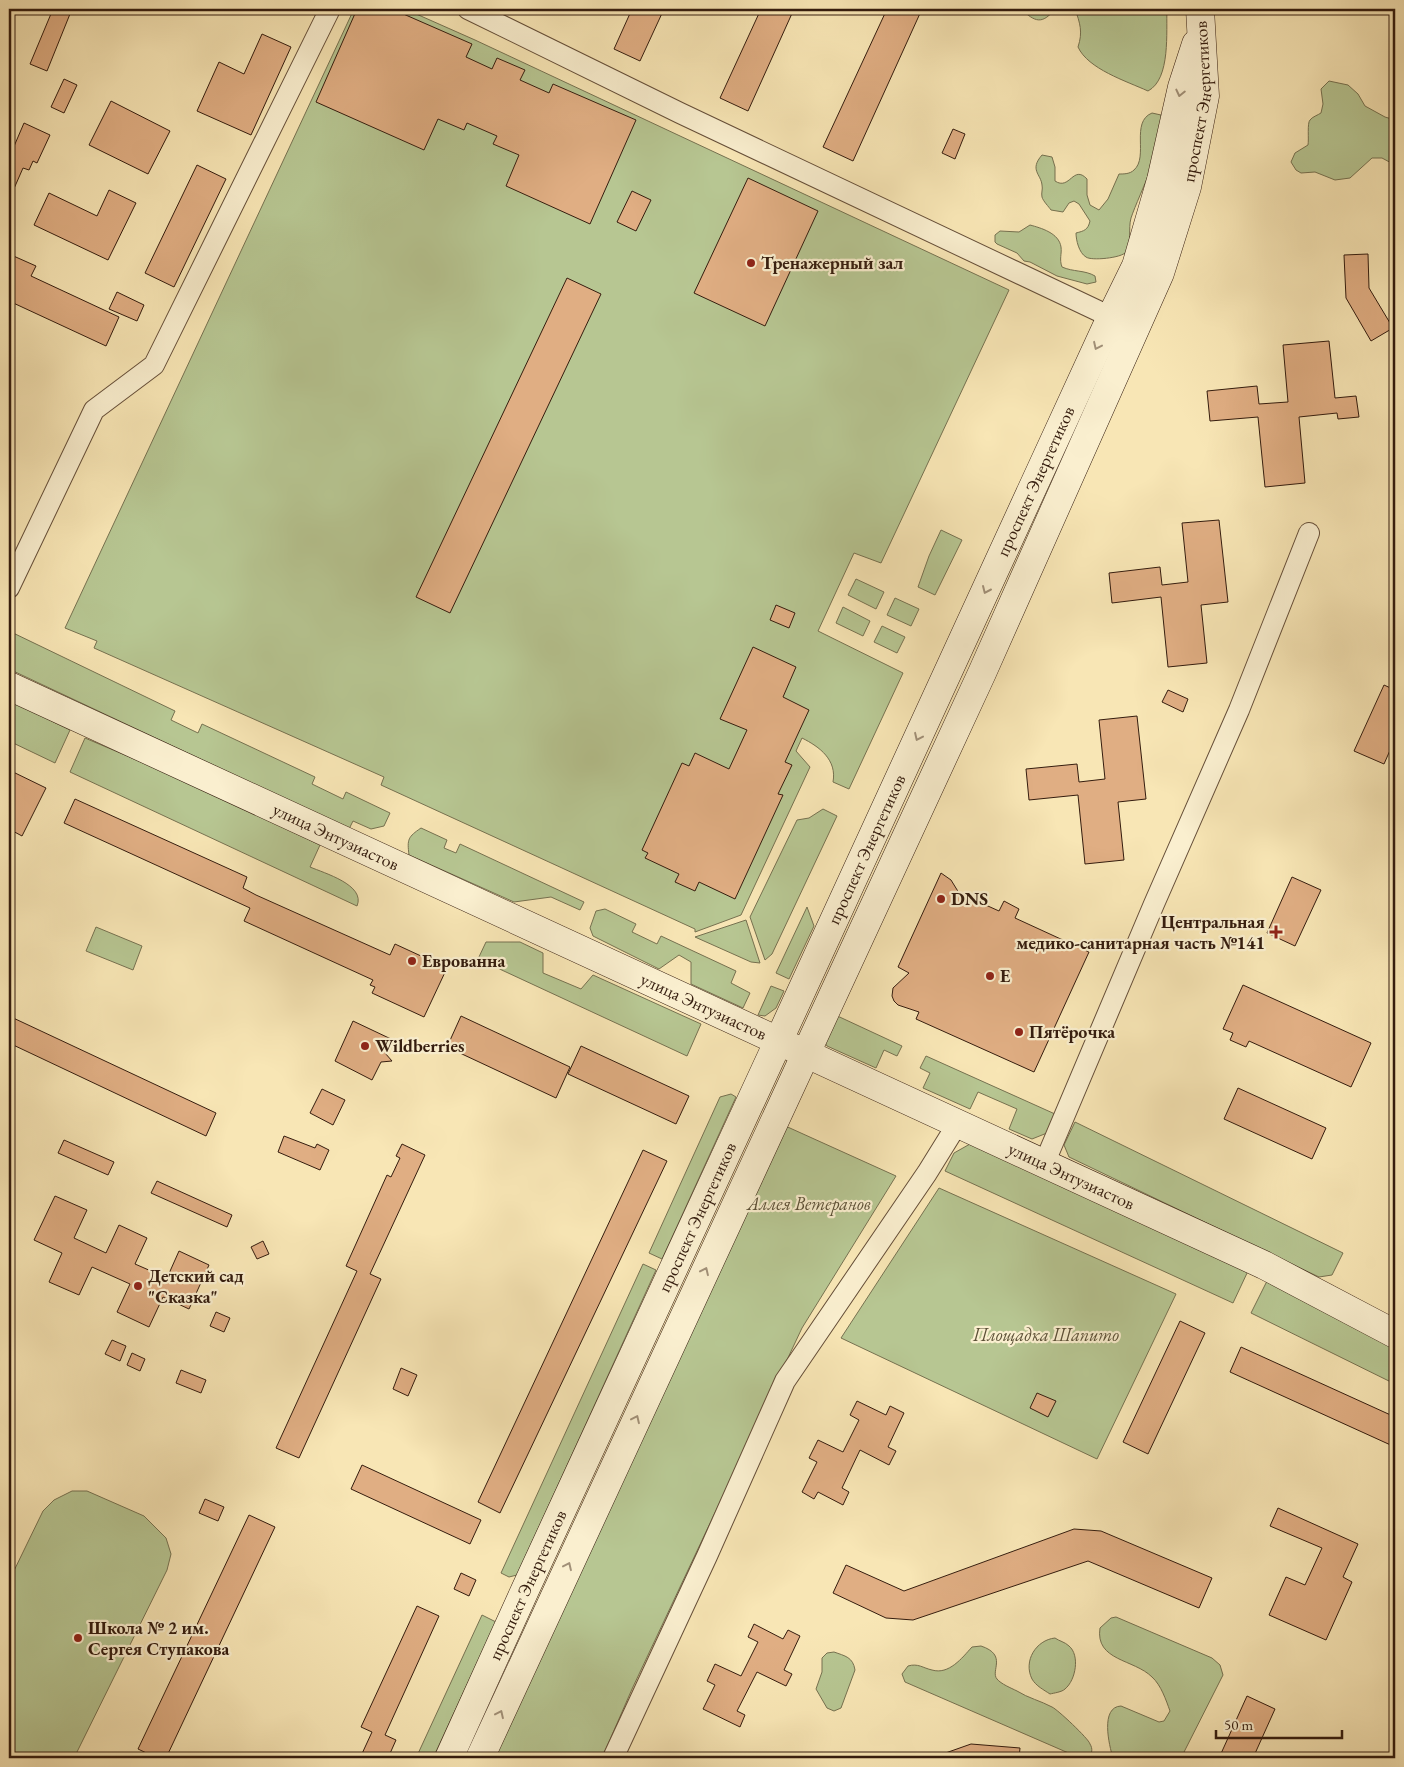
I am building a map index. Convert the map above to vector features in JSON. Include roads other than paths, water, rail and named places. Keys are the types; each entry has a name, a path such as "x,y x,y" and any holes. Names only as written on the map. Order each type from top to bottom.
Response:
{"main road":[{"name":"проспект Энергетиков","path":"480,1758 982,673 1068,479 1148,270 1187,187 1205,96 1200,20"},
{"name":"проспект Энергетиков","path":"449,1758 953,663 1110,317 1148,270"},
{"path":"1041,467 1068,479"},
{"path":"1003,552 1030,565"},
{"path":"953,663 982,673"},
{"name":"улица Энтузиастов","path":"9,686 1264,1265 1395,1334"}],"street":[{"path":"9,588 94,410 154,365 330,9"},
{"path":"468,9 672,109 1110,317"},
{"path":"1044,1164 1154,904 1239,710 1310,533"},
{"path":"613,1758 707,1556 785,1381 958,1123"}],"place":[{"name":"Тренажерный зал","path":"751,263"},
{"name":"DNS","path":"941,899"},
{"name":"Центральная медико-санитарная часть №141","path":"1276,932"},
{"name":"Еврованна","path":"412,961"},
{"name":"Е","path":"990,976"},
{"name":"Пятёрочка","path":"1019,1032"},
{"name":"Wildberries","path":"365,1046"},
{"name":"Детский сад \"Сказка\"","path":"138,1286"},
{"name":"Школа № 2 им. Сергея Ступакова","path":"78,1638"}],"park label":[{"name":"Аллея Ветеранов","path":"809,1204"},
{"name":"Площадка Шапито","path":"1046,1335"}]}
